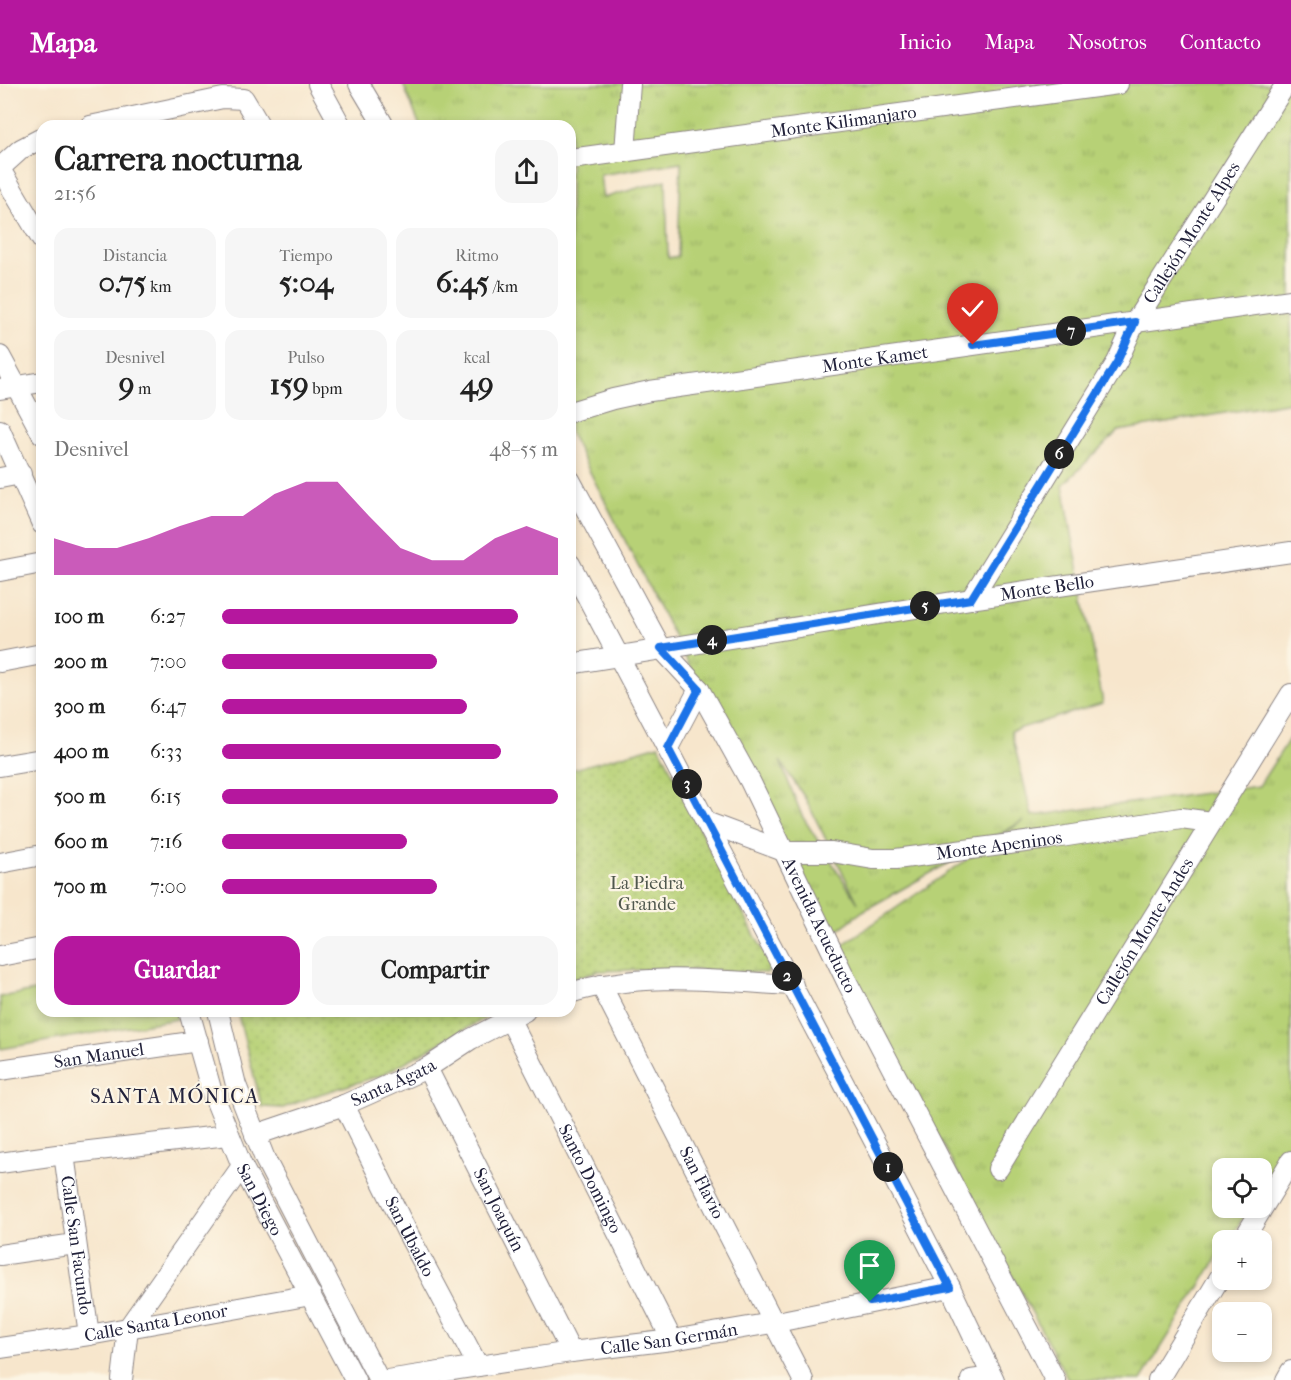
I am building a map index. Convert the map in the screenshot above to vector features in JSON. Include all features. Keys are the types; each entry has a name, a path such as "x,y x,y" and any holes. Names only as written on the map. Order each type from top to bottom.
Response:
{"street":[{"path":"318,84 338,120"},
{"path":"359,84 380,120"},
{"path":"625,152 630,84"},
{"name":"Monte Kilimanjaro","path":"576,158 1118,84"},
{"name":"Callejón Monte Alpes","path":"971,599 1117,362 1135,322 1286,84"},
{"path":"118,120 223,98 244,99 256,120"},
{"path":"36,141 21,149 0,168 36,226"},
{"name":"Monte Kamet","path":"576,410 650,391 1291,300"},
{"path":"0,356 9,388 36,426"},
{"path":"9,388 36,383"},
{"path":"0,430 36,510"},
{"path":"0,478 21,474"},
{"name":"Avenida Acueducto","path":"576,491 661,648 699,689 750,781 847,982 1055,1380"},
{"name":"Monte Bello","path":"576,663 971,599 1291,552"},
{"path":"0,572 36,564"},
{"path":"576,575 950,1287 993,1378 971,1380"},
{"path":"0,662 36,655"},
{"path":"668,748 699,689"},
{"name":"Callejón Monte Andes","path":"998,1169 1291,694"},
{"path":"0,766 36,760"},
{"name":"Monte Apeninos","path":"786,852 832,852 873,859 896,859 1048,839 1181,818 1211,822"},
{"path":"706,822 786,852"},
{"path":"0,863 36,856"},
{"path":"0,956 36,949"},
{"path":"576,991 601,985 639,981 677,980 793,985"},
{"name":"San Flavio","path":"601,985 803,1380"},
{"name":"San Diego","path":"191,1017 211,1089 228,1136 355,1380"},
{"name":"San Diego","path":"219,1017 236,1085 265,1159 379,1380"},
{"name":"Santa Ágata","path":"255,1136 344,1105 427,1068 513,1017"},
{"name":"Santo Domingo","path":"518,1017 672,1340"},
{"name":"San Manuel","path":"0,1070 198,1041"},
{"name":"San Joaquín","path":"427,1068 570,1352"},
{"name":"San Ubaldo","path":"344,1105 406,1230 478,1366"},
{"path":"0,1164 64,1154 228,1136"},
{"name":"Calle San Facundo","path":"64,1154 89,1335"},
{"path":"1249,1230 1291,1161"},
{"path":"122,1380 128,1328 242,1166"},
{"path":"0,1255 75,1244"},
{"name":"Calle San Germán","path":"387,1380 570,1352 672,1340 772,1323 950,1287"},
{"path":"1158,1380 1212,1290"},
{"name":"Calle Santa Leonor","path":"0,1348 89,1335 311,1295"},
{"path":"1286,1380 1291,1371"}],"green space":[{"path":"403,84 1291,84 1291,402 1118,431 1063,485 1103,703 1011,731 1032,816 1259,786 1291,736 1291,1140 1272,1171 1272,1158 1212,1158 1212,1218 1243,1218 1235,1230 1212,1230 1212,1266 1141,1380 1068,1380 838,948 1023,821 863,911 828,937 576,445 576,120 418,120","holes":["681,162 678,256 668,258 666,180 603,198 600,175","780,761 805,798 858,903 802,816"]},
{"name":"La Piedra Grande","path":"659,745 711,852 771,966 767,973 664,969 597,971 576,979 576,768"},
{"path":"36,991 36,1017 176,1017 177,1019 0,1049 0,997"},
{"path":"239,1017 487,1017 382,1075 283,1108 262,1107"}],"district":[{"name":"SANTA MÓNICA","path":"175,1096"}],"route":[{"path":"870,1302 950,1287 668,748 699,689 661,648 971,599 1117,362 1135,322 973,345"}]}
